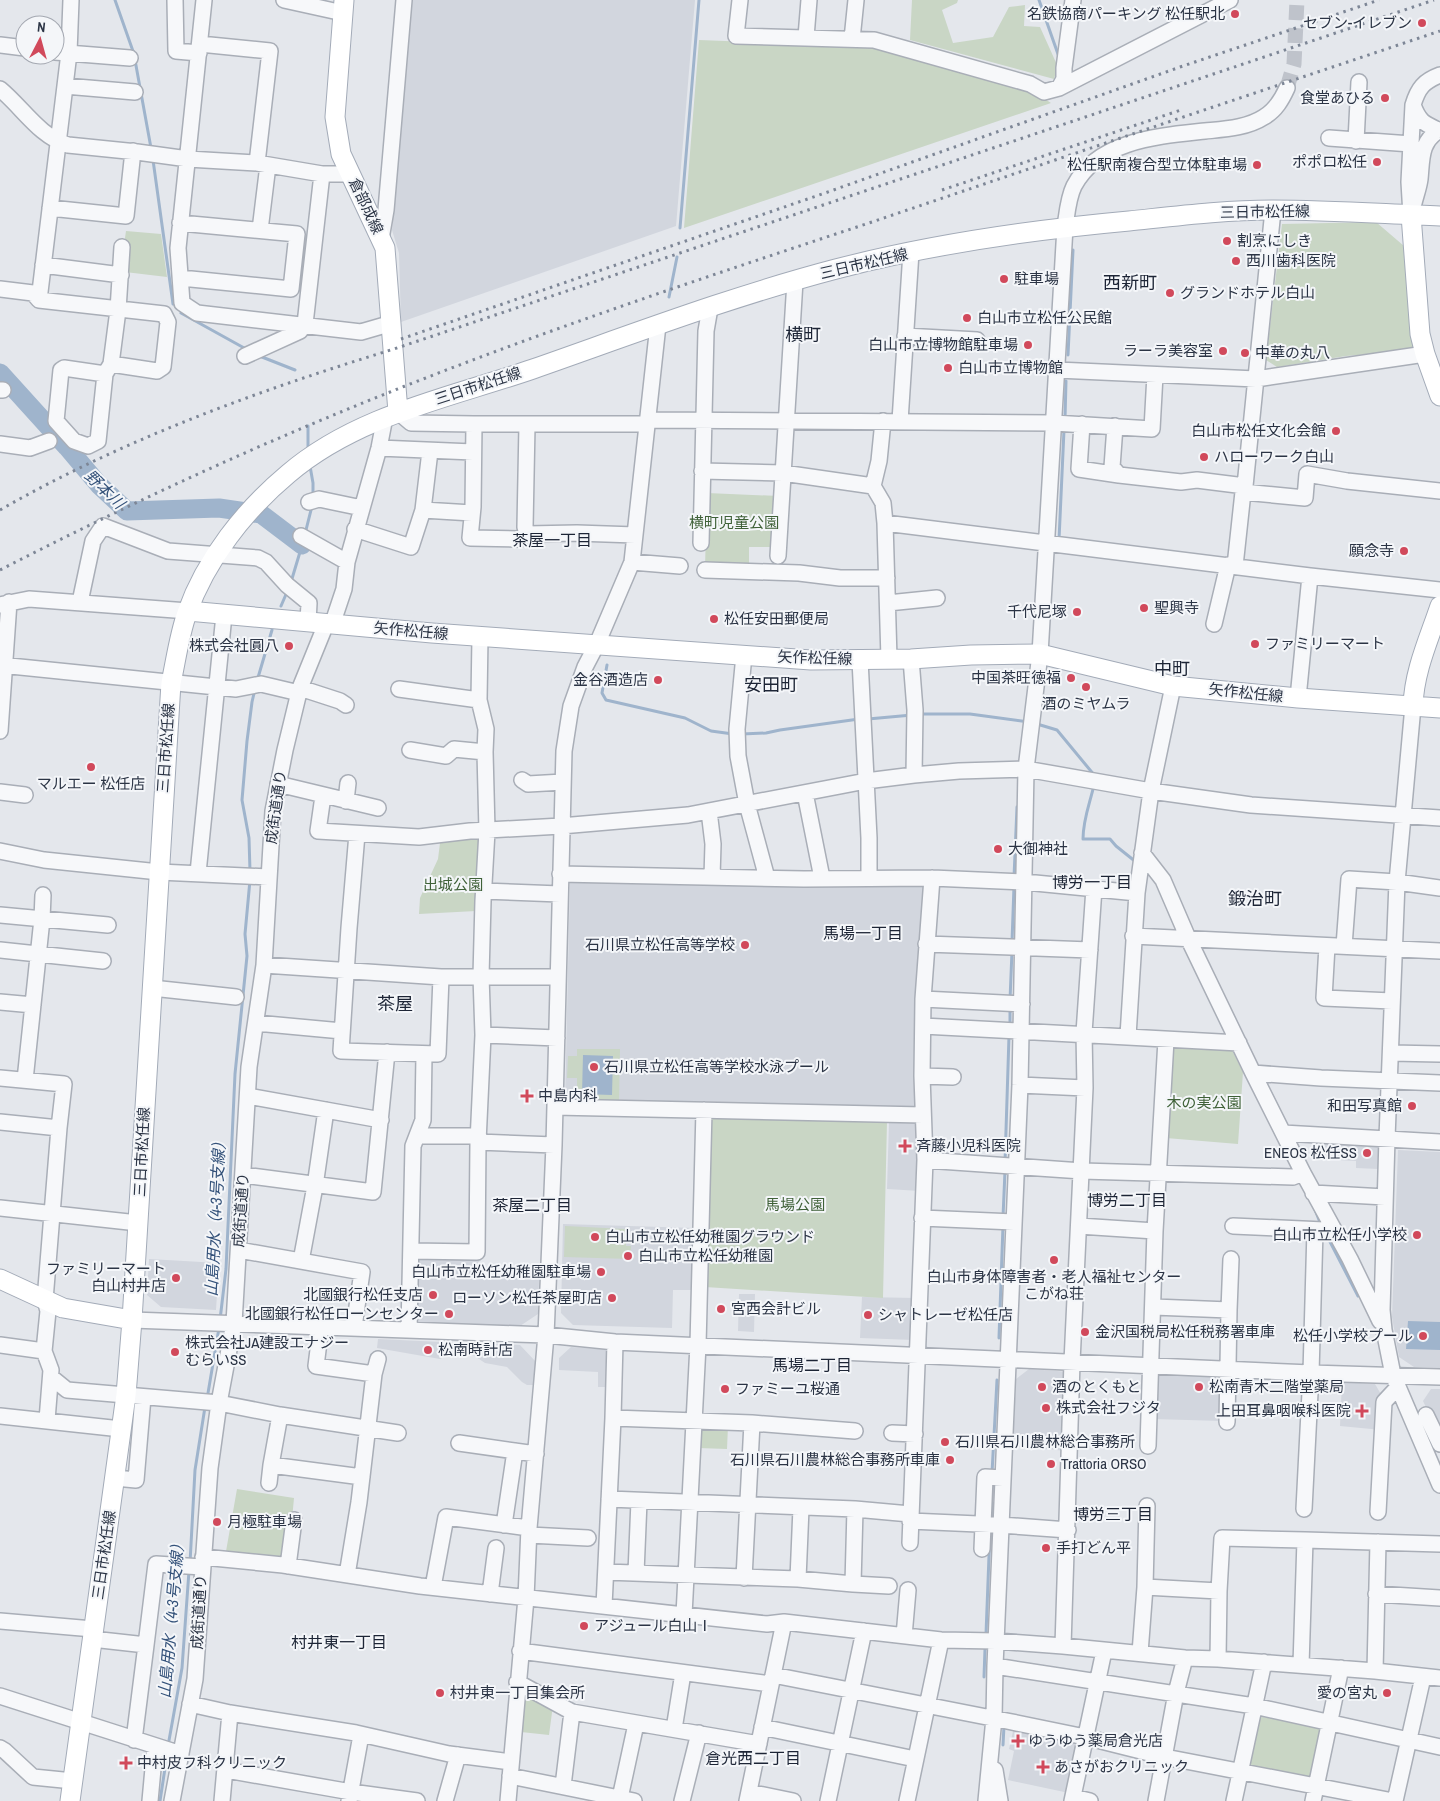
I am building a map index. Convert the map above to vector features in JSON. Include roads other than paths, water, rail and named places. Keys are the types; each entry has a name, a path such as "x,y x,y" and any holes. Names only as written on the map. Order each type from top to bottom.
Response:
{"main road":[{"name":"倉部成線","path":"343,6 335,117 342,154 385,248 392,323 394,381 391,415"},
{"name":"三日市松任線","path":"70,1801 122,1430 135,1396 132,1320 170,683 188,611 205,571 215,555 250,512 286,475 310,457 391,415 512,376 710,308 838,269 911,252 1002,235 1064,227 1213,213 1273,210 1440,216"},
{"path":"1411,215 1420,334 1440,396"},
{"path":"1413,706 1413,689 1426,644 1440,606"},
{"name":"矢作松任線","path":"188,611 480,637 811,660 911,659 970,655 1040,654 1173,686 1298,698 1440,708"},
{"path":"0,1279 9,1291 45,1300 62,1308 132,1320"}],"street":[{"path":"65,35 71,0"},
{"path":"175,0 176,51 200,48 270,51 260,230"},
{"path":"182,303 178,248 204,0"},
{"path":"284,0 343,6"},
{"path":"381,239 386,210 404,0"},
{"path":"740,0 736,36 874,40 1030,84 1044,92 1059,88 1230,0"},
{"path":"806,37 809,0"},
{"path":"852,39 856,0"},
{"path":"1059,88 1064,79 1073,0"},
{"path":"0,45 15,47"},
{"path":"65,52 130,58"},
{"path":"39,300 65,86 63,65"},
{"path":"1411,215 1409,182 1413,105 1416,94 1422,84 1440,75"},
{"path":"1356,140 1360,82"},
{"path":"65,86 135,92"},
{"path":"986,1801 992,1752 1001,1719 995,1666 1008,1358 1006,1222 1008,1166 1020,1085 1013,1030 1018,882 1026,769 1040,654 1048,544 1064,227 1073,188 1081,175 1107,152 1128,144 1169,136 1229,129 1254,122 1265,117 1273,110 1281,101 1287,88"},
{"path":"0,89 42,131 58,142 68,145 133,151 188,159 263,164 322,174 351,174"},
{"path":"1411,215 1420,182 1423,148 1428,140 1439,130 1426,125 1418,119 1413,105"},
{"path":"1328,138 1411,144"},
{"path":"50,208 126,221 133,151"},
{"path":"245,356 300,331 305,324 322,174"},
{"path":"1214,624 1231,565 1244,489 1273,210"},
{"path":"180,222 297,234 291,289 181,278"},
{"path":"122,247 118,310 108,369 98,441 88,446 74,441 56,421 61,370 64,368 108,369 157,371 162,367 168,322 164,314"},
{"path":"900,421 911,252"},
{"path":"43,265 121,275"},
{"path":"778,556 795,281"},
{"path":"0,289 33,293 39,300 164,314 182,303"},
{"path":"182,303 197,313 305,324 361,332 392,323"},
{"path":"701,543 706,331 710,308"},
{"path":"508,1801 546,1335 554,1145 564,751 571,706 585,667 597,644 632,562 658,325"},
{"path":"905,336 977,340"},
{"path":"1056,370 1256,379 1425,354"},
{"path":"391,415 411,423 527,424 704,420 883,420 1054,423 1152,429 1155,375"},
{"name":"成街道通り","path":"172,1801 168,1750 190,1704 195,1679 196,1564 210,1468 209,1402 239,1250 250,1068 268,920 255,877 273,810 300,690 322,623 344,589 347,562 355,529 379,448 391,415"},
{"path":"883,420 879,461 873,486 883,503 885,523 889,659"},
{"path":"474,424 470,538 520,539 527,534 635,535"},
{"path":"527,424 525,527 527,534"},
{"path":"1082,424 1079,469 1180,482 1197,480 1305,498 1307,474 1364,484 1440,491"},
{"path":"1114,426 1112,467 1119,475"},
{"path":"0,444 30,448 49,441"},
{"path":"379,448 473,452"},
{"path":"355,529 411,547 423,510 430,451"},
{"path":"702,471 783,472 873,486"},
{"path":"314,500 362,508"},
{"path":"423,510 472,513"},
{"path":"885,523 1310,576 1440,590"},
{"path":"80,602 93,541 103,526 168,551 258,558 266,562 289,587 309,603 322,623"},
{"path":"304,538 347,562"},
{"path":"632,562 680,566"},
{"path":"705,570 799,573 840,578 887,578"},
{"path":"1298,698 1310,576"},
{"path":"888,603 938,598"},
{"path":"0,731 4,604 29,599 188,611"},
{"path":"198,873 224,615"},
{"path":"411,1251 477,1252 478,1139 483,1035 481,976 483,891 487,831 486,729 479,700 480,637"},
{"path":"744,654 737,734 738,756 747,804 767,878"},
{"path":"911,659 914,714 914,774"},
{"path":"860,660 869,878"},
{"path":"3,665 236,689 257,685 300,690 340,701 346,705"},
{"path":"1128,1036 1133,936 1142,853 1151,791 1173,686"},
{"path":"399,689 479,700"},
{"path":"1413,706 1397,882 1382,1310 1384,1330 1396,1381 1440,1485"},
{"path":"410,750 446,756 454,749 485,752"},
{"path":"323,796 318,831 419,837 470,831 561,826 688,815 866,781 914,774 1026,769 1151,791 1251,805 1440,818"},
{"path":"522,780 528,784 563,782"},
{"path":"278,784 378,808"},
{"path":"346,801 348,784"},
{"path":"0,792 25,795"},
{"path":"805,793 822,878"},
{"path":"709,811 712,877"},
{"path":"357,834 345,972 341,1051 438,1054 441,978"},
{"path":"0,851 44,860 159,872 255,877"},
{"path":"1142,853 1163,880 1188,938 1253,1073 1303,1174 1350,1259 1384,1330"},
{"path":"560,874 767,878 932,878 1018,882 1137,893"},
{"path":"910,1543 925,1160 922,1076 923,999 932,878"},
{"path":"1344,946 1349,879 1397,882 1440,888"},
{"path":"1063,1646 1072,1362 1085,1088 1084,1033 1094,888"},
{"path":"483,891 560,894"},
{"path":"26,1080 43,895"},
{"path":"0,915 108,925"},
{"path":"1133,936 1440,950"},
{"path":"926,944 1090,950"},
{"path":"1327,946 1324,998 1392,1001"},
{"path":"0,950 103,962"},
{"path":"264,965 441,978 481,976 558,977"},
{"path":"152,988 236,997"},
{"path":"923,999 1013,1003"},
{"path":"0,1002 33,1005"},
{"path":"256,1023 342,1031"},
{"path":"923,1026 1084,1033 1166,1040 1239,1043"},
{"path":"483,1035 557,1038"},
{"path":"1148,1446 1155,1231 1166,1040"},
{"path":"244,1175 315,1186 373,1192 387,1052"},
{"path":"1391,1053 1440,1054"},
{"path":"409,1330 413,1146 422,1120 424,1054"},
{"path":"1253,1073 1440,1083"},
{"path":"922,1076 953,1078"},
{"path":"0,1078 64,1084 45,1300 48,1311 44,1351 51,1370 47,1420"},
{"path":"1020,1085 1085,1088"},
{"path":"248,1096 381,1120"},
{"path":"555,1107 923,1115"},
{"path":"301,1261 315,1186 326,1110"},
{"path":"684,1615 698,1345 704,1110"},
{"path":"0,1122 59,1128"},
{"path":"1283,1133 1440,1142"},
{"path":"417,1136 554,1145"},
{"path":"925,1160 1082,1171 1293,1177 1303,1174"},
{"path":"1314,1192 1386,1197"},
{"path":"0,1208 138,1222"},
{"path":"922,1218 1006,1222"},
{"path":"1079,1226 1155,1231"},
{"path":"1233,1226 1334,1230"},
{"path":"1304,1509 1311,1373 1315,1230"},
{"path":"239,1250 362,1272 354,1327"},
{"path":"1227,1422 1228,1310 1231,1259"},
{"path":"1154,1306 1228,1310"},
{"path":"132,1320 546,1335 615,1342 1227,1368 1396,1381 1440,1377"},
{"path":"321,1326 316,1366 374,1374"},
{"path":"604,1606 615,1342"},
{"path":"0,1345 44,1351"},
{"path":"347,1575 362,1477 374,1374 378,1359"},
{"path":"51,1377 67,1390 209,1402 398,1433"},
{"path":"1378,1512 1384,1402 1396,1381"},
{"path":"115,1478 136,1480 135,1396"},
{"path":"269,1484 280,1415"},
{"path":"1426,1415 1440,1444"},
{"path":"0,1416 122,1430"},
{"path":"613,1418 752,1423 855,1431"},
{"path":"744,1578 752,1423"},
{"path":"892,1433 915,1434"},
{"path":"459,1443 536,1454"},
{"path":"504,1524 515,1451"},
{"path":"272,1465 362,1477"},
{"path":"982,1549 985,1477 1003,1478"},
{"path":"609,1499 855,1509 910,1518 1068,1530"},
{"path":"636,1573 639,1501"},
{"path":"1140,1654 1145,1587 1147,1506"},
{"path":"798,1580 801,1508"},
{"path":"853,1584 855,1509"},
{"path":"433,1588 446,1517 504,1524 529,1532 588,1538"},
{"path":"288,1566 294,1520"},
{"path":"1218,1659 1222,1538 1440,1544"},
{"path":"1301,1665 1305,1540"},
{"path":"1375,1671 1378,1542"},
{"path":"490,1594 496,1548"},
{"path":"134,1740 156,1564 288,1566 433,1588 767,1624 784,1622 941,1640 996,1641 1063,1646 1186,1658 1341,1668 1440,1678"},
{"path":"606,1572 889,1586"},
{"path":"1145,1587 1219,1591"},
{"path":"904,1636 908,1590"},
{"path":"1376,1594 1440,1598"},
{"path":"0,1620 92,1634 146,1645"},
{"path":"784,1622 748,1797 793,1801"},
{"path":"828,1801 864,1631"},
{"path":"907,1801 941,1640"},
{"path":"520,1651 683,1673 772,1680 852,1690 1085,1737 1165,1757 1240,1772 1314,1794 1394,1801 1410,1740 1423,1677"},
{"path":"1090,1801 1073,1799 1104,1651"},
{"path":"1156,1801 1176,1693 1186,1658"},
{"path":"1234,1801 1264,1662"},
{"path":"995,1666 1254,1706 1440,1747"},
{"path":"1314,1794 1341,1668"},
{"path":"674,1729 683,1673"},
{"path":"518,1682 572,1712 759,1744"},
{"path":"0,1696 168,1750 150,1801"},
{"path":"190,1704 230,1713 356,1733 360,1736 458,1755 563,1786 627,1799 636,1724"},
{"path":"563,1786 572,1712"},
{"path":"222,1801 230,1713"},
{"path":"762,1728 915,1759"},
{"path":"682,1801 699,1733"},
{"path":"350,1796 360,1736"},
{"path":"0,1748 6,1751 33,1777 73,1781"},
{"path":"992,1752 1000,1801"},
{"path":"445,1801 458,1755"},
{"path":"226,1770 350,1796 417,1801"}],"water":[{"path":"583,1055 613,1056 612,1095 582,1094"},
{"name":"松任小学校プール","path":"1408,1321 1440,1322 1440,1350 1406,1349"}],"waterway":[{"path":"115,0 134,54"},
{"path":"680,228 699,0"},
{"path":"1039,0 1059,57"},
{"path":"135,60 151,148"},
{"path":"153,160 173,304"},
{"path":"1068,355 1073,250"},
{"path":"669,297 677,257"},
{"path":"181,313 246,349"},
{"path":"262,357 295,370"},
{"name":"野本川","path":"0,373 99,485 127,511 219,508 261,514 302,545"},
{"path":"1065,419 1066,381"},
{"path":"308,426 308,450"},
{"path":"1059,540 1064,430"},
{"path":"310,466 313,497"},
{"path":"305,534 312,506"},
{"name":"山島用水（4-3号支線）","path":"291,582 303,542"},
{"name":"山島用水（4-3号支線）","path":"281,606 287,592"},
{"name":"山島用水（4-3号支線）","path":"257,681 272,630"},
{"path":"607,665 602,693 606,700 685,718 711,731 733,734"},
{"name":"山島用水（4-3号支線）","path":"250,871 249,838 242,800 247,741 255,689"},
{"path":"920,714 970,714 1029,722"},
{"path":"868,719 912,715"},
{"path":"742,734 766,733 859,719"},
{"path":"1037,724 1057,730 1095,776"},
{"path":"1094,785 1085,818 1083,839 1110,839 1136,862"},
{"path":"1014,877 1017,807"},
{"name":"山島用水（4-3号支線）","path":"220,1320 226,1269 235,1074 247,956 245,934 250,880"},
{"path":"1012,942 1014,886"},
{"path":"1010,1000 1012,951"},
{"path":"1010,1009 1010,1027"},
{"path":"1005,1162 1009,1036"},
{"path":"1003,1217 1005,1171"},
{"path":"1314,1207 1321,1225"},
{"path":"999,1338 1003,1226"},
{"path":"1326,1234 1358,1296"},
{"name":"山島用水（4-3号支線）","path":"207,1399 219,1328"},
{"path":"992,1473 997,1380"},
{"name":"山島用水（4-3号支線）","path":"190,1563 195,1470 205,1407"},
{"path":"991,1519 992,1484"},
{"path":"986,1634 990,1530"},
{"name":"山島用水（4-3号支線）","path":"168,1746 182,1668 189,1571"},
{"path":"984,1677 985,1649"},
{"path":"1003,1745 1004,1726"},
{"name":"山島用水（4-3号支線）","path":"160,1801 167,1755"}],"tunnel":[{"path":"1287,88 1294,64 1297,0"}],"railway":[{"path":"401,339 825,193 1180,67 1379,0"},
{"path":"0,510 47,484 143,439 292,382 1434,0"},
{"path":"0,570 104,518 262,445 369,400 479,358 705,278 1440,31"},
{"path":"942,190 1181,110"}],"place":[{"name":"名鉄協商パーキング 松任駅北","path":"1235,14"},
{"name":"セブン-イレブン","path":"1422,23"},
{"name":"食堂あひる","path":"1385,98"},
{"name":"ポポロ松任","path":"1377,162"},
{"name":"松任駅南複合型立体駐車場","path":"1257,165"},
{"name":"割烹にしき","path":"1227,241"},
{"name":"西川歯科医院","path":"1236,261"},
{"name":"駐車場","path":"1004,279"},
{"name":"グランドホテル白山","path":"1170,293"},
{"name":"白山市立松任公民館","path":"967,318"},
{"name":"白山市立博物館駐車場","path":"1028,345"},
{"name":"ラーラ美容室","path":"1223,351"},
{"name":"中華の丸八","path":"1245,353"},
{"name":"白山市立博物館","path":"948,368"},
{"name":"白山市松任文化会館","path":"1336,431"},
{"name":"ハローワーク白山","path":"1204,457"},
{"name":"願念寺","path":"1404,551"},
{"name":"聖興寺","path":"1144,608"},
{"name":"千代尼塚","path":"1077,612"},
{"name":"松任安田郵便局","path":"714,619"},
{"name":"ファミリーマート","path":"1255,644"},
{"name":"株式会社圓八","path":"289,646"},
{"name":"中国茶旺徳福","path":"1071,678"},
{"name":"金谷酒造店","path":"658,680"},
{"name":"酒のミヤムラ","path":"1086,687"},
{"name":"マルエー 松任店","path":"91,767"},
{"name":"大御神社","path":"998,849"},
{"name":"石川県立松任高等学校","path":"745,945"},
{"name":"石川県立松任高等学校水泳プール","path":"594,1067"},
{"name":"中島内科","path":"527,1096"},
{"name":"和田写真館","path":"1412,1106"},
{"name":"斉藤小児科医院","path":"905,1146"},
{"name":"ENEOS 松任SS","path":"1367,1153"},
{"name":"白山市立松任小学校","path":"1417,1235"},
{"name":"白山市立松任幼稚園グラウンド","path":"595,1237"},
{"name":"白山市立松任幼稚園","path":"628,1256"},
{"name":"白山市身体障害者・老人福祉センター こがね荘","path":"1054,1260"},
{"name":"白山市立松任幼稚園駐車場","path":"601,1272"},
{"name":"ファミリーマート 白山村井店","path":"176,1278"},
{"name":"北國銀行松任支店","path":"433,1295"},
{"name":"ローソン松任茶屋町店","path":"612,1298"},
{"name":"宮西会計ビル","path":"721,1309"},
{"name":"北國銀行松任ローンセンター","path":"449,1314"},
{"name":"シャトレーゼ松任店","path":"868,1315"},
{"name":"金沢国税局松任税務署車庫","path":"1085,1332"},
{"name":"松任小学校プール","path":"1423,1336"},
{"name":"松南時計店","path":"428,1350"},
{"name":"株式会社JA建設エナジー むらいSS","path":"175,1352"},
{"name":"酒のとくもと","path":"1042,1387"},
{"name":"松南青木二階堂薬局","path":"1199,1387"},
{"name":"ファミーユ桜通","path":"725,1389"},
{"name":"株式会社フジタ","path":"1046,1408"},
{"name":"上田耳鼻咽喉科医院","path":"1362,1411"},
{"name":"石川県石川農林総合事務所","path":"945,1442"},
{"name":"石川県石川農林総合事務所車庫","path":"950,1460"},
{"name":"Trattoria ORSO","path":"1051,1464"},
{"name":"月極駐車場","path":"217,1522"},
{"name":"手打どん平","path":"1046,1548"},
{"name":"アジュール白山Ⅰ","path":"584,1626"},
{"name":"村井東一丁目集会所","path":"440,1693"},
{"name":"愛の宮丸","path":"1387,1693"},
{"name":"ゆうゆう薬局倉光店","path":"1018,1741"},
{"name":"中村皮フ科クリニック","path":"126,1763"},
{"name":"あさがおクリニック","path":"1043,1767"}],"district":[{"name":"西新町","path":"1130,283"},
{"name":"横町","path":"803,335"},
{"name":"茶屋一丁目","path":"552,540"},
{"name":"中町","path":"1172,669"},
{"name":"安田町","path":"771,685"},
{"name":"博労一丁目","path":"1092,882"},
{"name":"鍛治町","path":"1255,899"},
{"name":"馬場一丁目","path":"863,933"},
{"name":"茶屋","path":"395,1004"},
{"name":"博労二丁目","path":"1127,1200"},
{"name":"茶屋二丁目","path":"532,1205"},
{"name":"馬場二丁目","path":"812,1365"},
{"name":"博労三丁目","path":"1113,1514"},
{"name":"村井東一丁目","path":"339,1642"},
{"name":"倉光西二丁目","path":"753,1758"}],"park label":[{"name":"横町児童公園","path":"734,523"},
{"name":"出城公園","path":"453,885"},
{"name":"木の実公園","path":"1204,1103"},
{"name":"馬場公園","path":"795,1205"}]}
